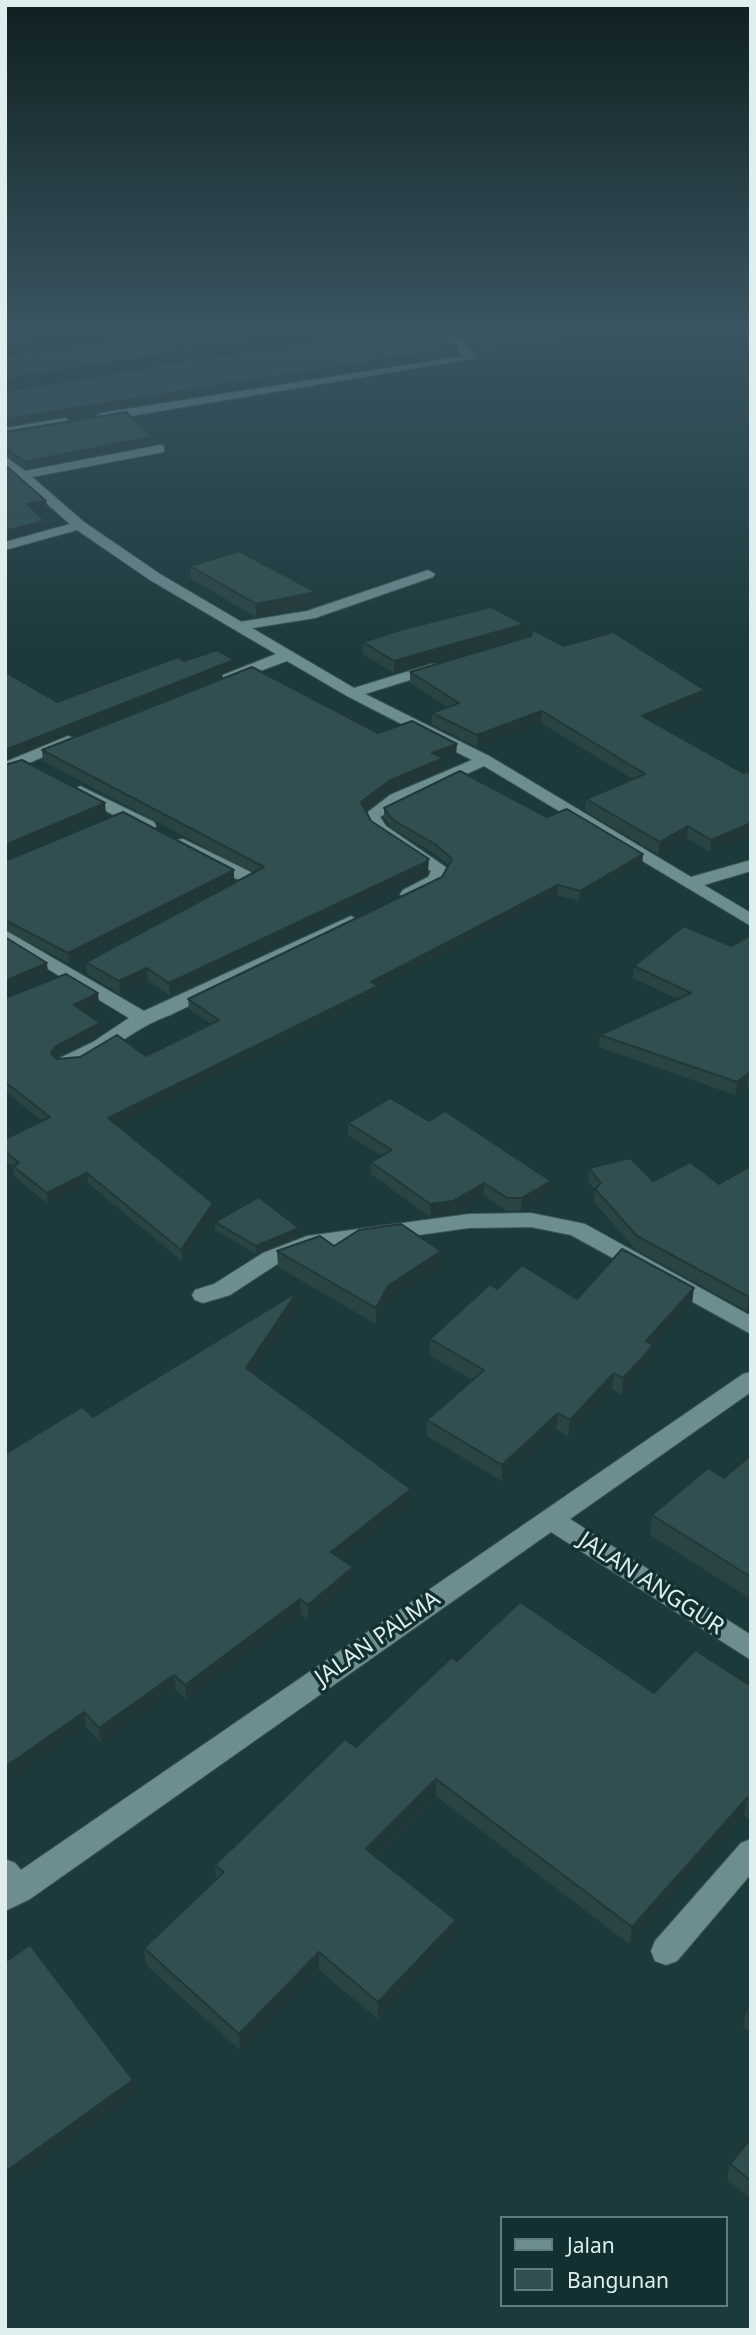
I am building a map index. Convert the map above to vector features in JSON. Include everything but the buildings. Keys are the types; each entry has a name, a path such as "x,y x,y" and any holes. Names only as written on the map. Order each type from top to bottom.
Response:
{"street":[{"path":"22,475 160,449"},
{"path":"5,460 79,525 155,577 352,693 485,760 751,920"},
{"path":"5,546 79,525"},
{"path":"240,626 310,615 428,574"},
{"path":"210,685 288,655"},
{"path":"352,693 459,660"},
{"path":"5,768 80,736"},
{"path":"23,760 45,772"},
{"path":"396,900 435,880 441,870 380,830 372,821 372,815 396,799 485,760"},
{"path":"68,784 253,880 216,898"},
{"path":"100,824 123,814"},
{"path":"691,883 751,865"},
{"path":"65,1063 100,1046 142,1017 163,1011 372,911"},
{"path":"5,935 142,1017"},
{"path":"48,983 92,961"},
{"path":"203,1295 222,1290 271,1258 307,1243 469,1221 531,1220 577,1229 751,1325"},
{"name":"JALAN PALMA","path":"10,1887 751,1380"},
{"name":"JALAN ANGGUR","path":"550,1519 751,1649"},
{"path":"666,1951 751,1852"}]}
